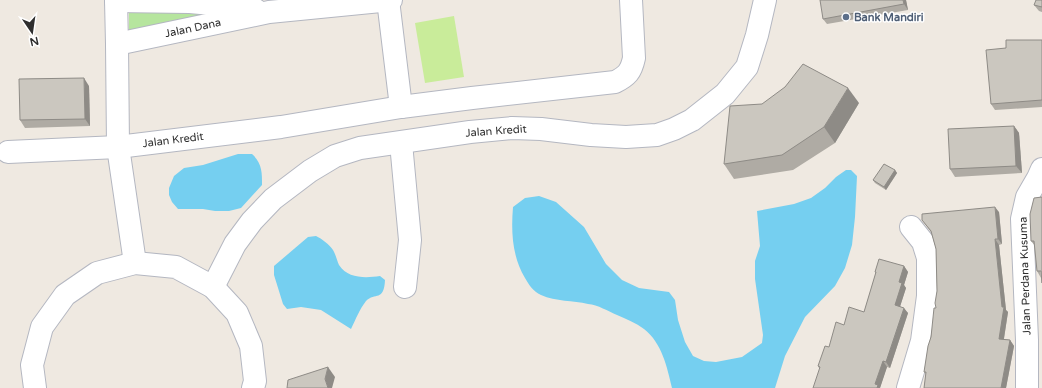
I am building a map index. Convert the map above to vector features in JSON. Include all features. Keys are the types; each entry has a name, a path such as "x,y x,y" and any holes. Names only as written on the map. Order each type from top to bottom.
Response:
{"street":[{"path":"388,0 401,107"},
{"name":"Jalan Dana","path":"117,44 269,12 391,0"},
{"name":"Jalan Kredit","path":"8,152 118,147 281,127 401,107 615,82 624,78 630,71 634,58 631,0"},
{"name":"Jalan Kredit","path":"214,287 235,244 252,221 273,199 310,171 335,156 360,148 470,132 512,128 541,129 591,135 626,137 656,135 674,129 692,120 725,94 747,67 765,0"},
{"name":"Jalan Dana","path":"135,263 118,147 116,1 190,2 244,7 269,12"},
{"path":"401,143 410,240 405,287"},
{"name":"Jalan Perdana Kusuma","path":"1026,388 1027,340 1022,219 1027,197 1042,169"},
{"path":"908,388 922,341 928,296 928,258 923,242 911,227"},
{"path":"35,388 32,365 42,327 64,295 97,272 135,263 176,267 214,287 237,313 252,346 255,381 253,388"}],"green space":[{"path":"129,6 227,9 129,33"},
{"path":"454,16 464,77 425,83 415,23"}],"water":[{"path":"238,154 252,154 260,164 262,176 262,185 241,208 229,211 178,209 172,202 169,195 169,188 174,176 184,168 203,165"},
{"path":"846,170 851,170 857,176 852,245 845,268 835,286 805,317 785,356 775,388 672,388 663,356 655,341 644,329 603,308 582,303 553,299 538,293 532,288 525,278 517,261 512,235 513,207 525,198 539,196 556,202 584,227 606,264 622,280 639,288 669,292 675,300 678,320 685,342 693,356 704,361 716,362 742,357 762,343 763,335 755,279 755,261 760,246 757,211 794,204 811,198"},
{"path":"316,236 333,250 339,265 347,273 363,277 380,276 385,280 381,294 369,298 366,301 359,311 351,329 321,310 301,307 287,309 283,304 274,275 274,266 308,237"}],"building":[{"name":"Bank Mandiri","path":"820,0 903,0 904,4 823,19"},
{"path":"1036,0 1042,0 1042,7 1034,5"},
{"path":"1006,40 1042,40 1042,100 991,104 986,50 1006,48"},
{"path":"803,64 848,88 824,127 782,155 724,164 730,106 762,104 785,87"},
{"path":"84,78 85,119 20,120 19,79"},
{"path":"1014,126 1016,166 950,169 948,129"},
{"path":"884,164 895,170 884,187 873,180"},
{"path":"1042,197 1042,283 1041,271 1037,271 1034,241 1031,241 1030,214 1034,198"},
{"path":"995,207 998,239 995,239 1002,307 1004,307 999,339 1010,340 1001,388 924,388 926,372 924,372 931,337 934,308 936,308 935,303 937,291 936,249 931,231 922,220 922,214"},
{"path":"879,259 904,266 899,282 902,283 895,305 904,308 886,362 883,361 875,384 878,385 877,388 813,388 820,367 818,366 825,346 829,347 836,322 844,325 849,307 864,312"},
{"path":"328,367 325,379 328,388 287,388 288,380"}],"place":[{"name":"Bank Mandiri","path":"846,17"}]}
